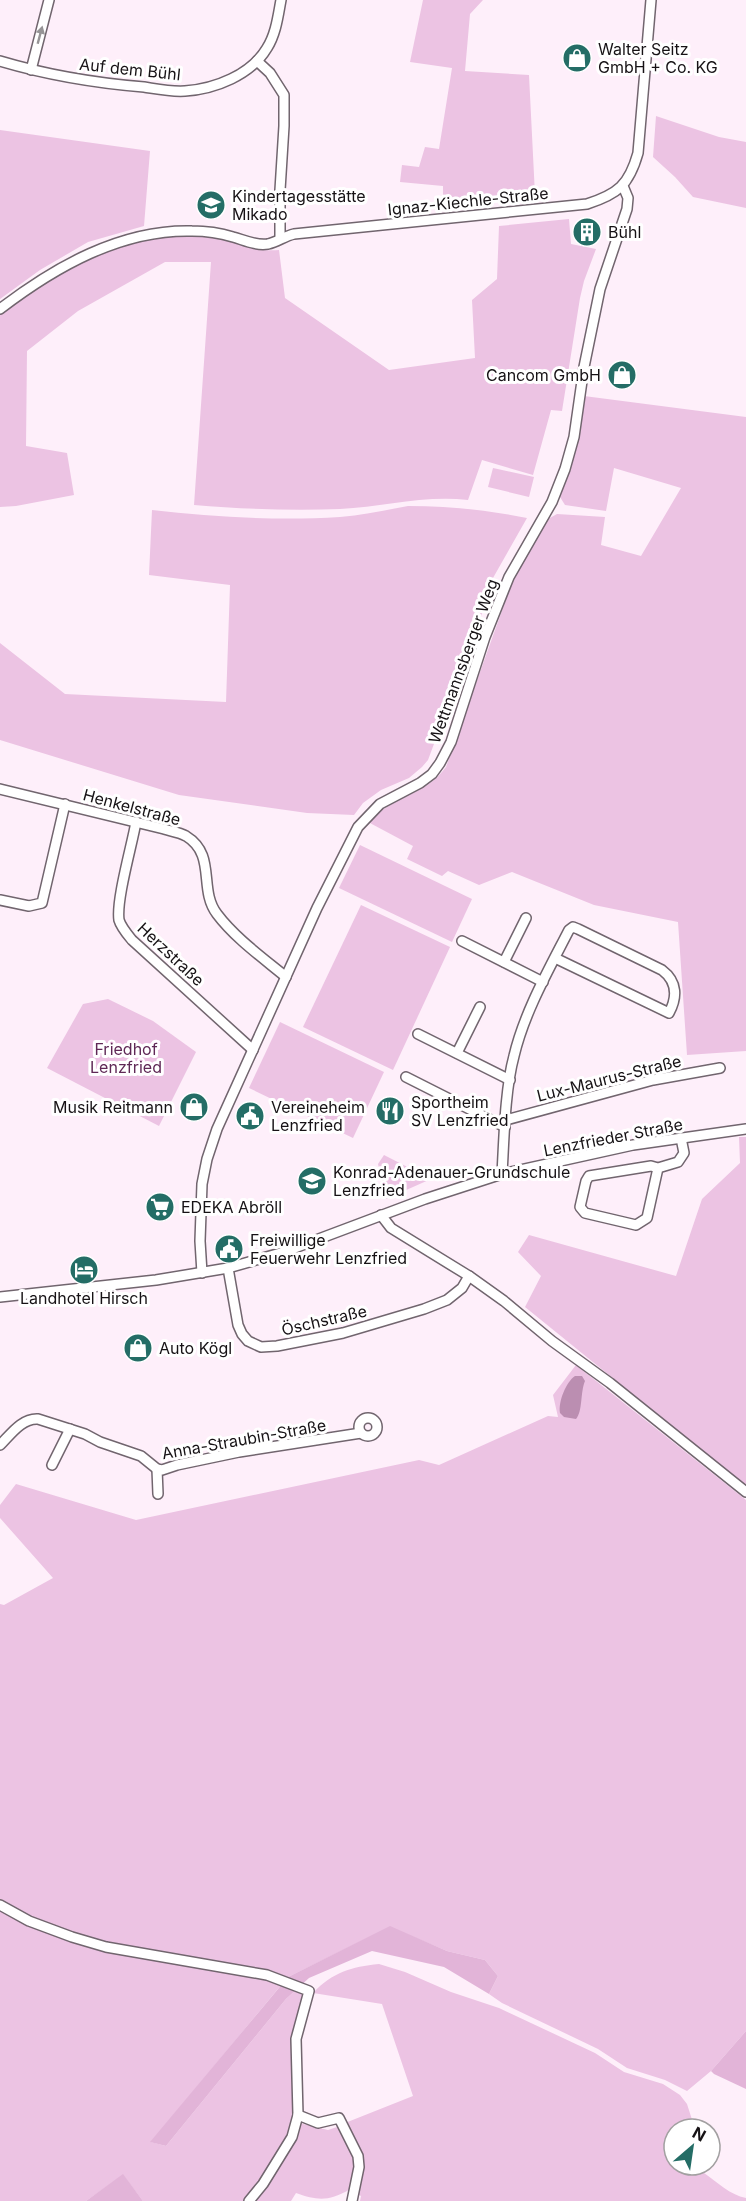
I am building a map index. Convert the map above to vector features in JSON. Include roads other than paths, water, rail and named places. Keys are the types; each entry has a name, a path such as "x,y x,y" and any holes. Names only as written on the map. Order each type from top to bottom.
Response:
{"street":[{"path":"31,70 49,0"},
{"name":"Auf dem Bühl","path":"0,61 31,70 93,82 183,92 208,87 242,73 257,61 267,48 274,33 281,0"},
{"path":"622,186 632,174 638,153 651,0"},
{"path":"257,61 270,73 284,95 285,126 280,190 280,238"},
{"name":"Ignaz-Kiechle-Straße","path":"0,309 92,252 124,240 190,231 212,232 270,244 294,234 587,204 613,194 622,186"},
{"name":"Wettmannsberger Weg","path":"202,1273 200,1207 205,1166 217,1129 317,908 358,826 380,804 420,783 432,774 440,763 451,742 485,637 509,577 552,502 565,469 574,437 584,367 600,289 627,209 628,198 622,186"},
{"name":"Henkelstraße","path":"0,789 186,836 201,851 207,865 208,893 216,913 286,977"},
{"path":"0,900 29,906 42,903 65,804"},
{"name":"Herzstraße","path":"136,822 119,905 119,920 122,927 132,940 253,1050"},
{"path":"504,962 526,918"},
{"path":"502,1174 513,1056 543,982 555,958 569,930 573,927 578,929 668,975 673,984 675,1002 669,1013 555,958"},
{"path":"462,941 543,982"},
{"path":"456,1053 480,1007"},
{"path":"418,1034 510,1080"},
{"name":"Lux-Maurus-Straße","path":"506,1124 653,1080 720,1068"},
{"path":"406,1077 506,1124"},
{"name":"Lenzfrieder Straße","path":"0,1297 156,1280 228,1268 284,1252 425,1199 502,1174 633,1145 746,1129"},
{"path":"658,1168 647,1218 636,1225 585,1213 580,1207 585,1181 589,1176 651,1166 658,1168 678,1162 684,1153 681,1138"},
{"path":"381,1215 391,1228 469,1276 504,1301 746,1492"},
{"name":"Öschstraße","path":"228,1268 238,1325 248,1341 261,1347 343,1333 424,1309 454,1295 462,1288 469,1276"},
{"name":"Anna-Straubin-Straße","path":"0,1445 23,1422 30,1419 85,1434 100,1442 141,1456 158,1469 238,1452 361,1433"},
{"path":"52,1464 70,1429"},
{"path":"158,1469 158,1494"},
{"path":"0,1905 29,1921 106,1947 257,1973 309,1991 296,2039 297,2115 288,2146 249,2201"},
{"path":"297,2115 318,2123 339,2118 358,2156 360,2168 351,2201"}],"place":[{"name":"Walter Seitz GmbH + Co. KG","path":"577,58"},
{"name":"Kindertagesstätte Mikado","path":"211,205"},
{"name":"Bühl","path":"587,232"},
{"name":"Cancom GmbH","path":"622,375"},
{"name":"Musik Reitmann","path":"194,1107"},
{"name":"Sportheim SV Lenzfried","path":"390,1111"},
{"name":"Vereineheim Lenzfried","path":"250,1116"},
{"name":"Konrad-Adenauer-Grundschule Lenzfried","path":"312,1181"},
{"name":"EDEKA Abröll","path":"160,1207"},
{"name":"Freiwillige Feuerwehr Lenzfried","path":"229,1249"},
{"name":"Landhotel Hirsch","path":"84,1270"},
{"name":"Auto Kögl","path":"138,1348"}],"park label":[{"name":"Friedhof Lenzfried","path":"126,1058"}]}
